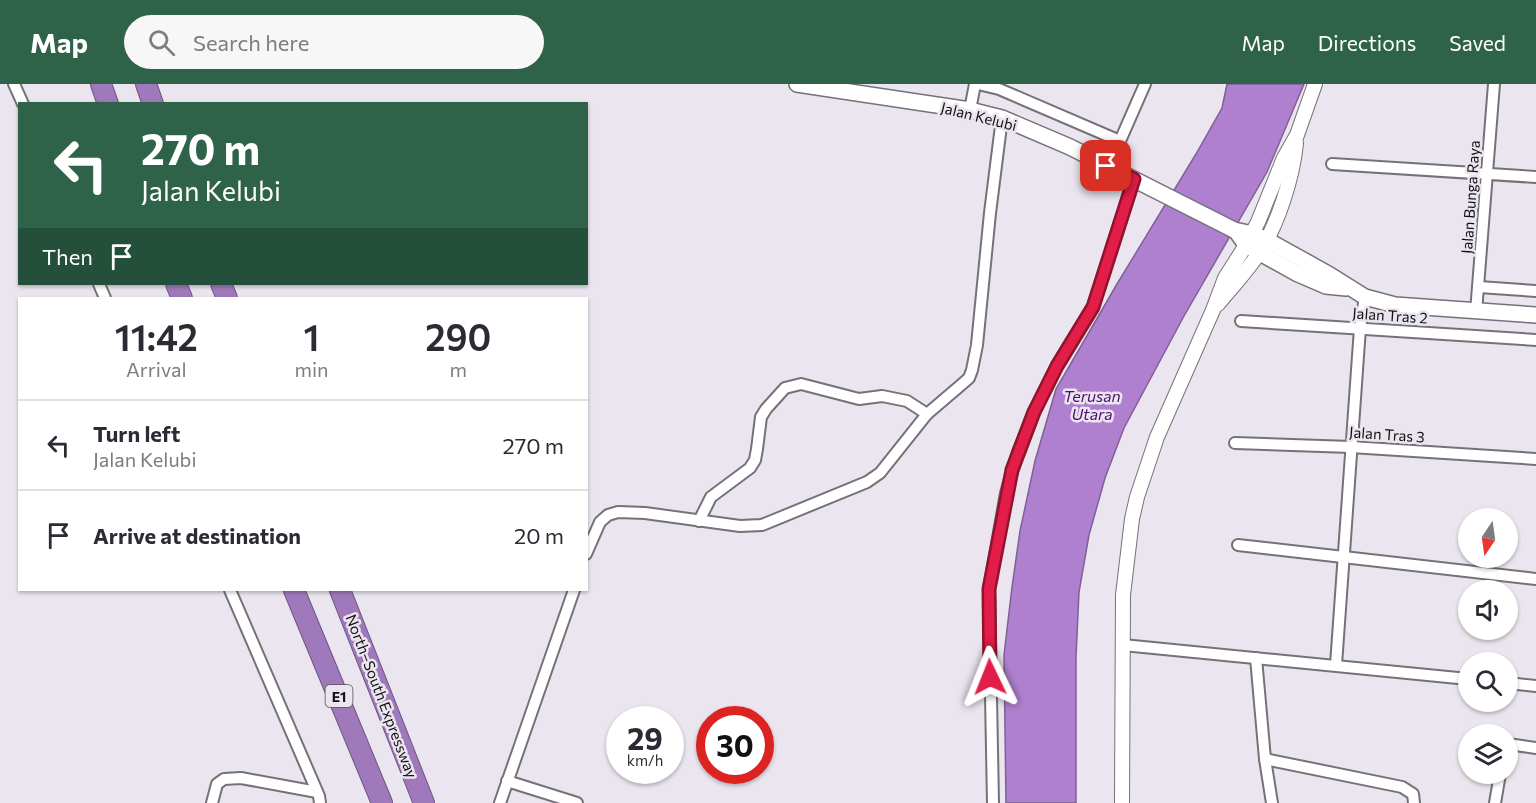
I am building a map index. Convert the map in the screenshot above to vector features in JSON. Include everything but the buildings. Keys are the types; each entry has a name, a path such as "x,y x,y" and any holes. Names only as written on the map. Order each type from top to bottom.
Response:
{"highway":[{"path":"101,84 107,102"},
{"path":"146,84 152,102"},
{"name":"E1","path":"294,591 382,803"},
{"name":"North–South Expressway","path":"340,591 424,803"}],"main road":[{"name":"Jalan Kelubi","path":"796,84 970,110 1002,118 1054,139 1256,243 1330,275 1365,297 1395,305 1536,315"}],"street":[{"path":"14,84 22,102"},
{"path":"970,110 976,84 1000,86 1120,141"},
{"path":"1106,166 1120,141 1145,84"},
{"path":"1122,803 1126,562 1137,497 1157,437 1213,310 1256,243 1284,158 1297,135 1315,84"},
{"name":"Jalan Bunga Raya","path":"1476,312 1494,84"},
{"path":"588,549 600,522 608,515 618,512 645,513 740,526 762,525 867,482 880,474 927,414 969,378 972,370 977,345 1002,118"},
{"path":"1332,164 1536,177"},
{"path":"993,803 989,589 1006,493 1018,452 1034,412 1057,366 1093,307 1134,179"},
{"path":"1479,287 1536,291"},
{"path":"1336,665 1350,447 1360,328 1365,297"},
{"name":"Jalan Tras 2","path":"1241,321 1536,340"},
{"path":"699,521 711,497 750,468 755,460 761,417 785,388 801,384 859,399 882,396 907,401 927,414"},
{"name":"Jalan Tras 3","path":"1235,443 1350,447 1536,459"},
{"path":"1238,545 1536,579"},
{"path":"230,591 295,736 319,797"},
{"path":"500,803 574,591"},
{"path":"1123,645 1458,678"},
{"path":"1256,657 1265,759 1272,803"},
{"path":"1518,684 1536,686"},
{"path":"1518,745 1536,748"},
{"path":"1265,759 1402,787 1413,794 1414,803"},
{"path":"212,803 217,784 228,778 242,778 319,797"},
{"path":"507,781 577,803"},
{"path":"1495,803 1498,784"}],"water":[{"name":"Terusan Utara","path":"1227,84 1304,84 1267,172 1184,316 1124,428 1105,478 1089,535 1079,592 1076,657 1076,803 1006,803 1004,655 1012,587 1020,531 1035,461 1056,389 1222,108"}],"route":[{"path":"990,677 989,589 1012,470 1034,412 1057,366 1093,307 1134,179 1106,166"}]}
